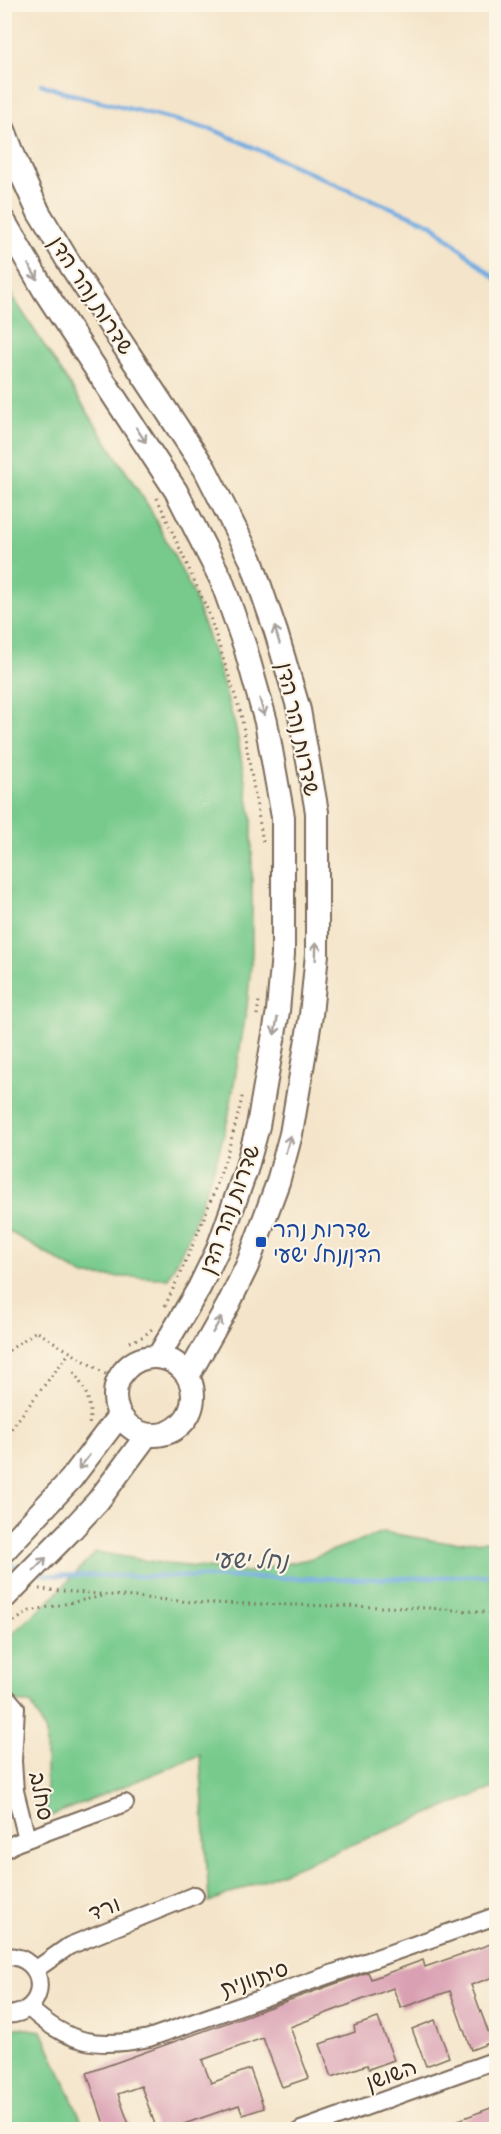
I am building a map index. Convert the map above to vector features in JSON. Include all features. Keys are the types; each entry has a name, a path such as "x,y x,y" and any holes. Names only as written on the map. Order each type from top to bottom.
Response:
{"main road":[{"name":"שדרות נהר הדן","path":"4,130 39,213 71,266 205,469 251,560 276,632 299,710 316,812 317,954 311,1015 291,1134 278,1182 247,1266 188,1376"},
{"name":"שדרות נהר הדן","path":"4,221 44,290 176,491 221,579 245,647 266,722 283,817 283,954 278,1011 258,1126 246,1170 217,1251 199,1288 158,1357"},
{"path":"158,1357 175,1363 188,1376 193,1388 193,1400 190,1413 183,1424 166,1433 147,1435 127,1425 119,1416 115,1404 117,1381 123,1372 138,1360 158,1357"},
{"path":"4,1551 71,1479 119,1416"},
{"path":"4,1598 98,1501 147,1435"}],"street":[{"name":"סחלב","path":"4,1695 16,1708 12,1761 15,1791 27,1839"},
{"name":"סחלב","path":"4,1850 27,1839 125,1803"},
{"name":"ורד","path":"35,1970 69,1946 195,1895"},
{"name":"סיתוונית","path":"29,2008 45,2023 65,2035 96,2043 120,2044 149,2038 496,1916"},
{"path":"4,2015 24,2012 36,1999 40,1987 35,1970 23,1958 5,1953"},
{"name":"השושן","path":"302,2130 496,2060"}],"path":[{"path":"155,493 208,611 241,714 264,851"},
{"path":"256,1019 259,999"},
{"path":"161,1315 212,1200 225,1162 245,1084"},
{"path":"130,1342 144,1336 156,1325"},
{"path":"4,1354 36,1331 117,1381"},
{"path":"4,1438 70,1352"},
{"path":"74,1372 89,1397 91,1408 88,1431"},
{"path":"39,1589 204,1603 428,1608 496,1613"},
{"path":"4,1628 30,1611 108,1595"}],"green space":[{"path":"5,285 149,507 192,591 215,657 236,729 252,820 252,953 247,1007 228,1119 216,1161 188,1239 168,1278 84,1276 5,1229"},
{"path":"383,1532 443,1542 496,1541 496,1787 209,1902 200,1755 46,1818 46,1733 31,1703 5,1702 4,1641 54,1596 96,1552 167,1564 247,1572 309,1559"},
{"path":"5,2026 42,2031 85,2129 5,2129"}],"building":[{"path":"496,1942 496,1976 471,1985 492,2042 471,2050 450,1991 401,2008 393,1988 290,2027 309,2078 282,2087 263,2038 202,2060 211,2083 250,2069 264,2108 243,2115 239,2105 178,2126 179,2130 157,2130 141,2086 118,2094 131,2130 106,2130 87,2073 368,1972 371,1979 423,1960 425,1967"},
{"path":"378,2018 394,2060 369,2069 367,2065 332,2077 320,2044 355,2032 354,2026"},
{"path":"435,2020 449,2057 426,2066 412,2029"},
{"path":"496,2106 496,2130 438,2130 437,2128"}],"waterway":[{"path":"41,84 66,93 214,130 431,224 496,279"},
{"name":"נחל ישעי","path":"4,1563 22,1568"},
{"name":"נחל ישעי","path":"39,1573 45,1575 380,1579 496,1575"}],"place":[{"name":"שדרות נהר הדן/נחל ישעי","path":"261,1242"}]}
